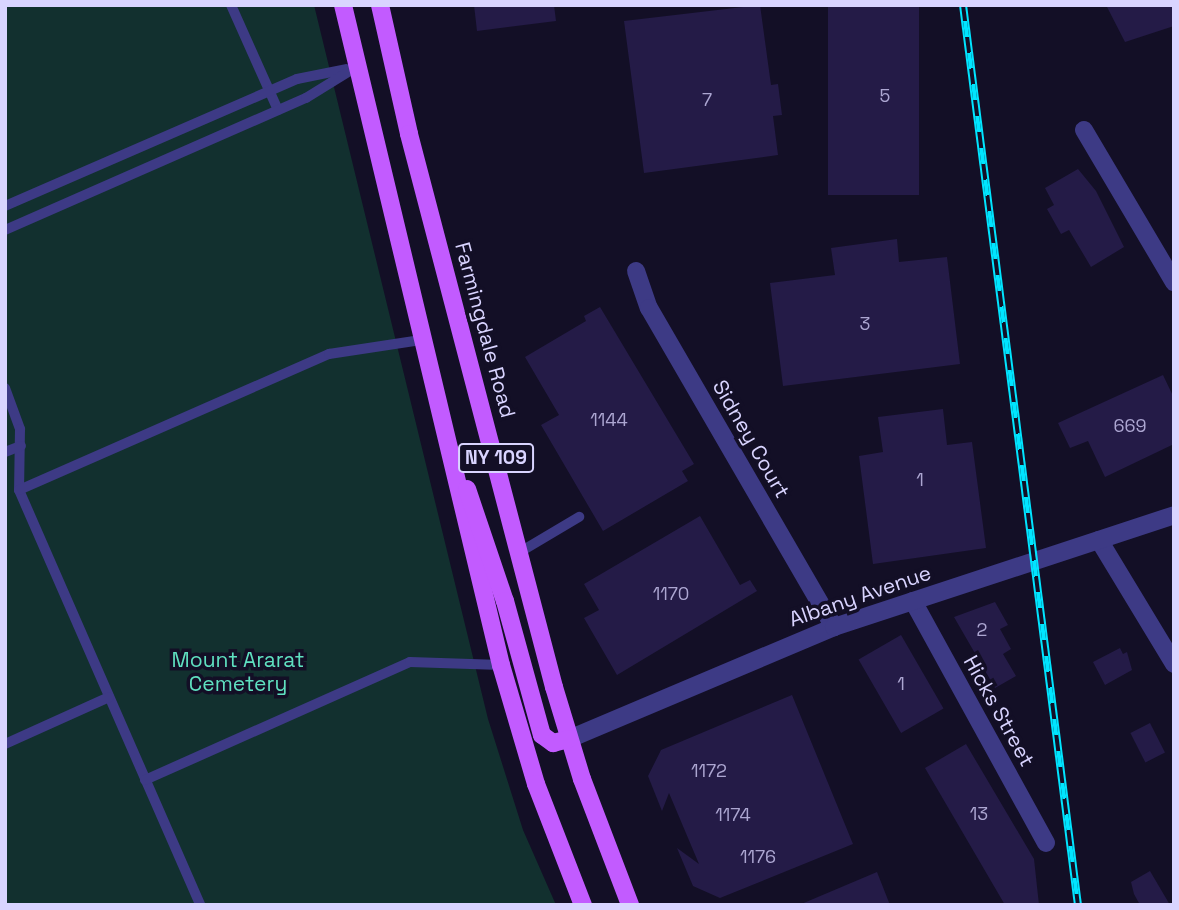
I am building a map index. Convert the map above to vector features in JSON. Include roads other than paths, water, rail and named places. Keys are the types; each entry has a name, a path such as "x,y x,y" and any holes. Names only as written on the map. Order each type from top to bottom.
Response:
{"main road":[{"name":"NY 109","path":"343,5 421,340 501,665 536,784 583,905"},
{"name":"Farmingdale Road","path":"380,5 409,134 569,739 631,905"},
{"path":"451,458 474,504 542,734 553,743 569,739"}],"street":[{"path":"1084,130 1174,282"},
{"name":"Sidney Court","path":"636,271 649,308 834,627"},
{"name":"Albany Avenue","path":"569,739 834,627 1174,515"},
{"path":"1099,540 1174,664"},
{"name":"Hicks Street","path":"913,601 1046,843"}],"lane":[{"path":"231,5 278,110"},
{"path":"5,206 269,90 297,79 356,67"},
{"path":"5,230 278,110 356,67"},
{"path":"19,490 328,354 421,340"},
{"path":"5,388 21,446 19,490 200,905"},
{"path":"5,452 21,446"},
{"path":"520,552 579,517"},
{"path":"145,780 410,662 501,665"},
{"path":"5,744 109,697"}],"railway":[{"path":"963,5 1078,905"}],"park label":[{"name":"Mount Ararat Cemetery","path":"238,672"}]}
